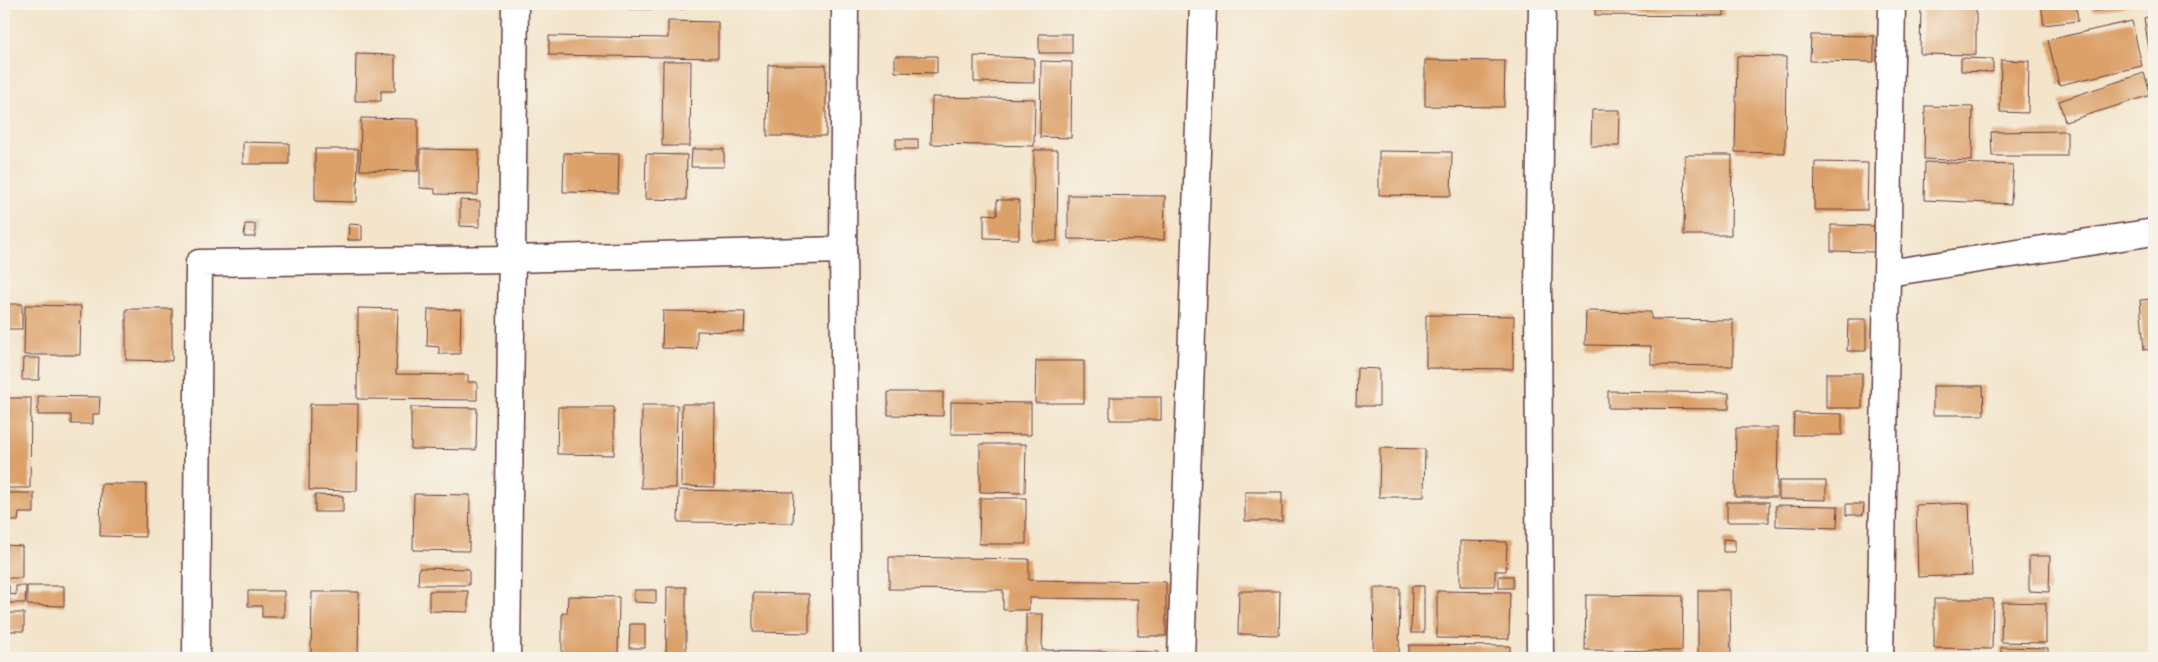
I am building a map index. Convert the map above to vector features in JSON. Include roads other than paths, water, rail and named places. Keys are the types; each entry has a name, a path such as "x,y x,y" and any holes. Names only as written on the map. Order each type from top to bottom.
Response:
{"street":[{"path":"507,658 515,4"},
{"path":"845,4 843,250 847,658"},
{"path":"1182,658 1203,4"},
{"path":"1540,658 1538,292 1542,4"},
{"path":"1880,658 1892,4"},
{"path":"1888,274 2154,232"},
{"path":"196,658 199,263 512,259 843,250"}]}
